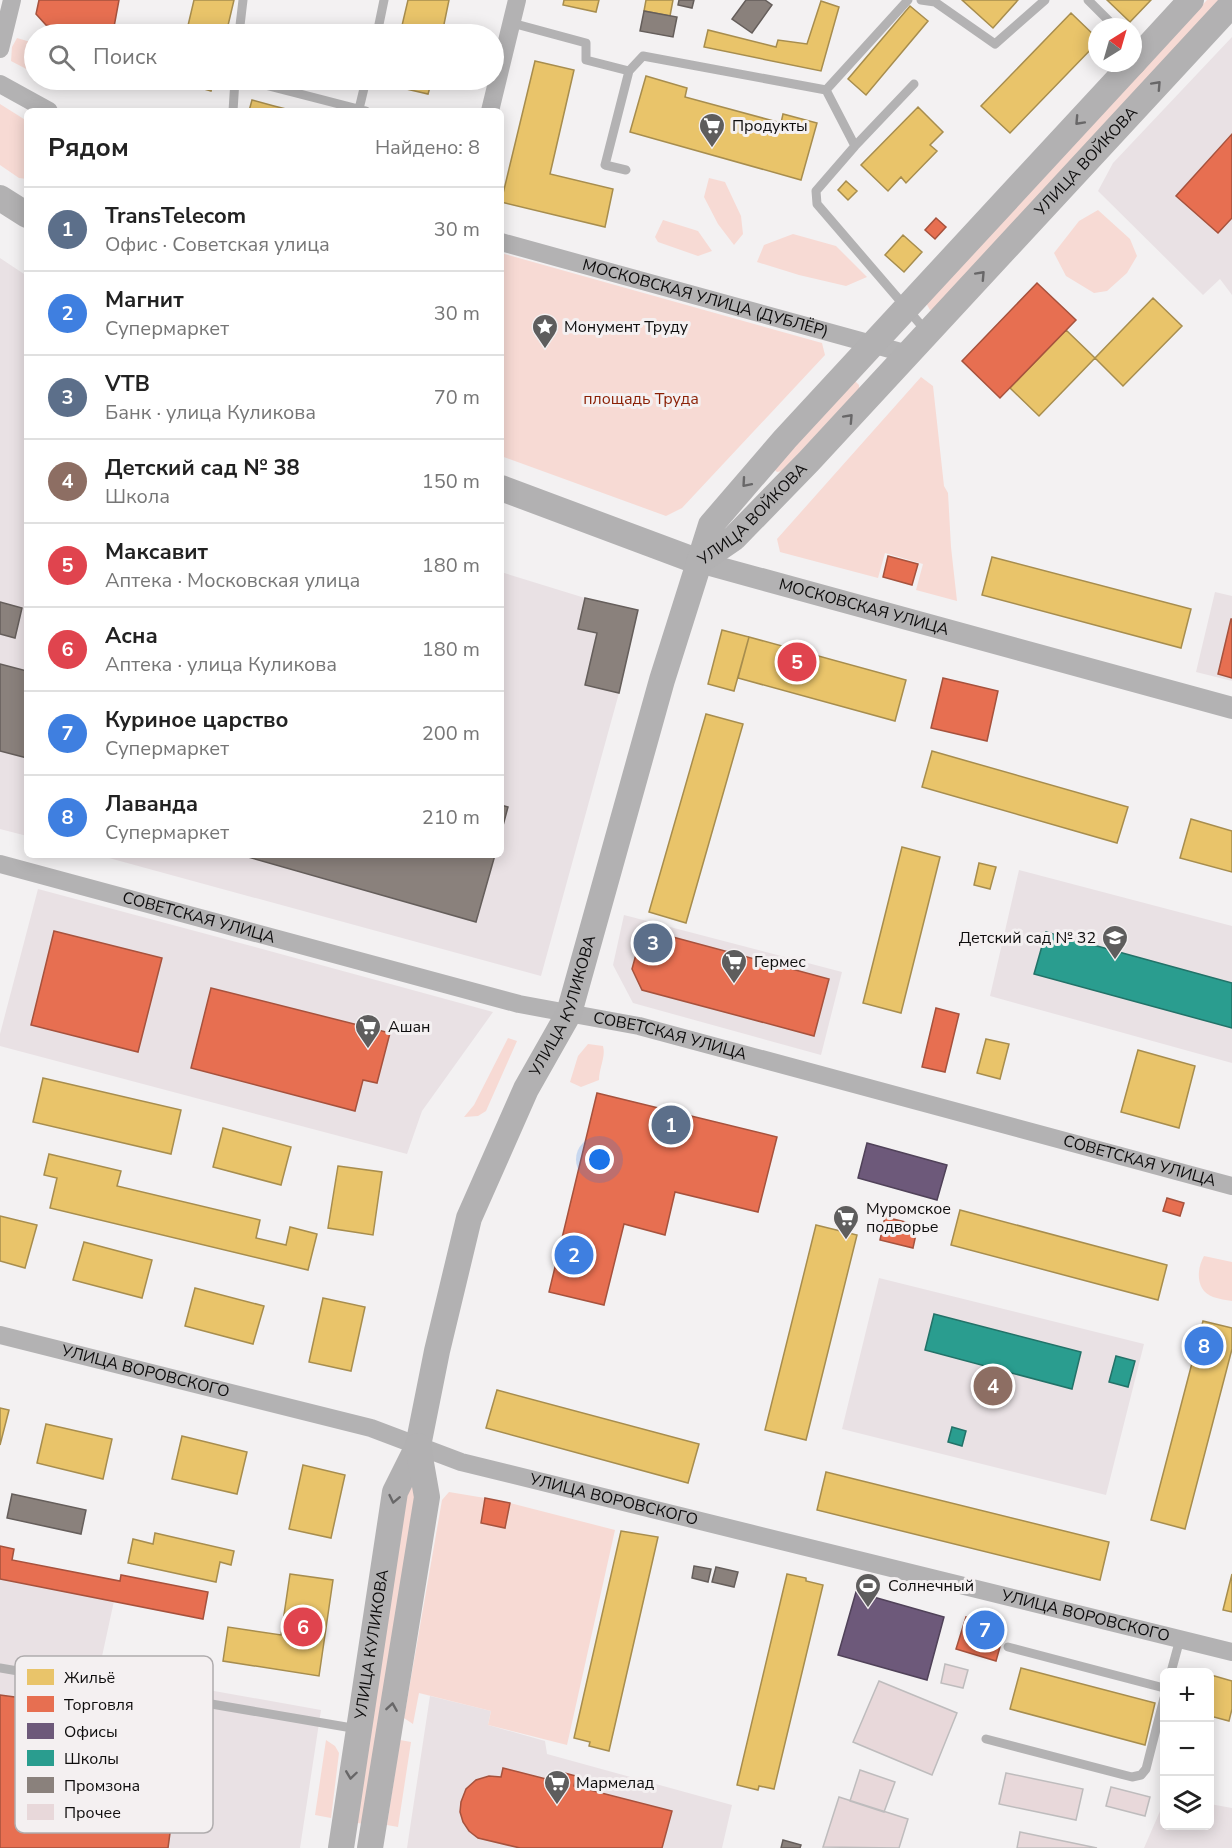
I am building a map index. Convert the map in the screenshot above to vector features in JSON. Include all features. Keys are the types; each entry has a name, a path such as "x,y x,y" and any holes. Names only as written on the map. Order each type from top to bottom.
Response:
{"main road":[{"name":"УЛИЦА ВОЙКОВА","path":"1142,49 1191,0"},
{"name":"УЛИЦА ВОЙКОВА","path":"699,562 734,537 908,354 1232,4"},
{"name":"УЛИЦА ВОЙКОВА","path":"699,562 711,525 784,439 873,345 1120,72"},
{"path":"0,198 24,213"},
{"name":"МОСКОВСКАЯ УЛИЦА","path":"504,489 699,562"},
{"name":"УЛИЦА КУЛИКОВА","path":"341,1848 395,1492 418,1446 437,1351 469,1218 526,1089 569,1012 662,680 699,562"},
{"name":"УЛИЦА КУЛИКОВА","path":"370,1848 427,1497 418,1446"}],"street":[{"path":"0,49 12,0"},
{"path":"504,55 517,0"},
{"path":"0,84 44,108"},
{"path":"491,108 495,90"},
{"name":"МОСКОВСКАЯ УЛИЦА (ДУБЛЁР)","path":"504,243 908,354"},
{"name":"МОСКОВСКАЯ УЛИЦА","path":"699,562 1232,708"},
{"name":"СОВЕТСКАЯ УЛИЦА","path":"0,864 519,1004 639,1026 1232,1185"},
{"name":"УЛИЦА ВОРОВСКОГО","path":"0,1335 371,1428 461,1462 1232,1652"}],"lane":[{"path":"240,24 243,0"},
{"path":"379,24 384,0"},
{"path":"826,90 908,0"},
{"path":"921,0 935,2 995,44 1045,0"},
{"path":"1088,0 1106,18"},
{"path":"512,23 586,43 586,60 629,71"},
{"path":"626,170 605,165 629,71 643,56 826,90"},
{"path":"914,84 816,191 817,204 927,333"},
{"path":"233,108 234,90"},
{"path":"285,90 354,108"},
{"path":"362,108 365,90"},
{"path":"826,90 855,146"},
{"path":"1172,1668 1180,1639"},
{"path":"1008,1647 1160,1687"},
{"path":"0,1668 15,1671"},
{"path":"213,1704 358,1729"},
{"path":"986,1739 1132,1777 1141,1775 1146,1769 1160,1714"}],"shaded area":[{"path":"1232,37 1232,295 1220,279 1203,295 1098,191 1113,163"},
{"path":"0,258 24,274 24,835 0,829"},
{"path":"504,573 585,598 638,610 619,693 541,976 109,858 504,858"},
{"path":"1215,592 1232,596 1232,681 1196,672"},
{"name":"Детский сад № 32","path":"1019,870 1232,926 1232,1063 990,996"},
{"path":"38,889 493,1012 422,1111 407,1154 0,1046 0,1034"},
{"name":"Гермес","path":"624,915 842,972 821,1055 633,1003 613,965"},
{"path":"879,1278 1144,1344 1106,1495 842,1429"},
{"path":"0,1579 114,1601 102,1656 15,1656 15,1833 213,1833 213,1691 321,1710 300,1848 0,1848"},
{"path":"430,1696 491,1711 488,1725 545,1741 547,1754 732,1805 722,1848 407,1848"},
{"path":"1214,1805 1232,1808 1232,1848 1144,1848 1160,1811 1160,1830 1214,1830"}],"green space":[{"path":"1207,0 1221,0 935,309 930,310 926,303"},
{"path":"17,38 24,40 24,68 11,61 12,47"},
{"path":"0,104 24,119 24,179 19,178 0,165"},
{"path":"709,178 725,182 741,216 743,234 734,245 718,224 704,197"},
{"path":"1098,210 1130,239 1137,256 1127,273 1107,291 1094,293 1066,276 1054,253 1079,221"},
{"path":"663,220 698,231 712,251 698,256 658,242 655,237"},
{"path":"793,234 836,246 867,277 846,286 757,262 764,245"},
{"name":"площадь Труда","path":"504,254 822,343 825,355 682,508 666,516 504,457"},
{"path":"921,377 933,386 944,486 948,493 957,601 916,590 923,564 885,553 878,578 780,552 777,539"},
{"path":"855,381 859,389 782,471 777,472 773,468"},
{"path":"508,1038 517,1041 486,1111 478,1116 464,1117 474,1105"},
{"path":"588,1044 603,1046 603,1058 599,1080 581,1087 570,1082 578,1056"},
{"path":"1204,1256 1232,1262 1232,1301 1213,1297 1203,1290 1199,1274"},
{"path":"406,1481 419,1484 363,1824 353,1822"},
{"path":"449,1492 485,1498 481,1523 505,1528 510,1503 615,1530 567,1745 488,1725 491,1711 419,1693 413,1724 404,1718 442,1500"},
{"path":"326,1740 335,1746 339,1753 331,1818 315,1815"},
{"path":"400,1740 411,1742 398,1827 387,1825"}],"building: Жильё":[{"path":"194,0 234,0 228,24 188,24"},
{"path":"408,0 449,0 444,24 402,24"},
{"path":"564,0 599,0 596,12 563,5"},
{"path":"646,0 673,0 670,16 644,11"},
{"path":"962,0 1018,0 993,28"},
{"path":"1107,0 1151,0 1134,18 1126,18"},
{"path":"821,1 839,7 821,71 704,47 708,30 776,47 778,40 807,44"},
{"path":"910,6 928,21 866,95 848,79"},
{"path":"1071,13 1088,29 1088,52 1010,133 981,106"},
{"path":"535,61 574,70 550,174 613,189 605,227 504,203 504,190"},
{"path":"646,76 687,88 685,97 781,123 783,114 817,123 801,180 630,132"},
{"path":"411,90 429,90 428,94"},
{"path":"252,100 282,108 250,108"},
{"path":"918,107 943,132 930,145 937,151 906,183 901,177 888,191 861,165"},
{"path":"846,181 857,191 848,200 838,190"},
{"path":"903,235 922,252 904,272 885,255"},
{"path":"1153,298 1182,326 1123,386 1095,358"},
{"path":"1066,330 1095,358 1039,416 1010,388"},
{"path":"992,557 1191,609 1181,648 982,595"},
{"path":"722,630 749,637 734,691 708,684"},
{"path":"749,637 906,680 895,721 738,678"},
{"path":"706,714 743,724 686,923 649,912"},
{"path":"932,751 1128,807 1117,843 922,787"},
{"path":"1191,819 1232,831 1232,872 1180,858"},
{"path":"902,847 940,857 901,1013 863,1003"},
{"path":"979,863 996,867 990,889 974,885"},
{"path":"986,1039 1009,1044 1000,1079 977,1073"},
{"path":"1138,1050 1195,1066 1179,1128 1121,1112"},
{"path":"43,1078 181,1110 171,1154 33,1122"},
{"path":"223,1128 291,1147 281,1185 213,1167"},
{"path":"49,1154 121,1171 117,1186 260,1220 256,1238 286,1245 290,1227 317,1234 308,1270 50,1208 57,1178 44,1175"},
{"path":"338,1166 382,1172 373,1235 328,1228"},
{"path":"960,1210 1167,1265 1158,1300 951,1245"},
{"path":"0,1216 37,1225 25,1268 0,1261"},
{"path":"816,1225 857,1235 806,1440 765,1430"},
{"path":"84,1242 152,1260 142,1298 73,1280"},
{"path":"195,1288 264,1306 253,1344 185,1326"},
{"path":"323,1298 365,1307 351,1371 309,1362"},
{"path":"1203,1321 1232,1328 1232,1349 1185,1529 1151,1520"},
{"path":"497,1390 699,1444 688,1483 486,1428"},
{"path":"0,1408 9,1410 0,1445"},
{"path":"46,1424 112,1439 103,1479 37,1463"},
{"path":"182,1436 247,1452 237,1494 172,1479"},
{"path":"303,1465 345,1475 331,1538 289,1529"},
{"path":"826,1472 1109,1542 1100,1580 817,1510"},
{"path":"621,1531 658,1537 609,1751 589,1746 590,1742 574,1738"},
{"path":"155,1533 234,1551 231,1565 220,1562 216,1582 128,1563 133,1539 153,1544"},
{"path":"290,1574 333,1580 319,1676 223,1661 228,1627 281,1635"},
{"path":"787,1574 823,1585 774,1789 759,1786 758,1790 737,1785"},
{"path":"1232,1574 1232,1612 1223,1610"},
{"path":"1021,1668 1155,1703 1145,1745 1010,1709"},
{"path":"1214,1676 1232,1681 1232,1709 1229,1721 1214,1717"}],"building: Торговля":[{"path":"39,0 119,0 115,24 45,24 36,14"},
{"path":"1232,134 1232,218 1218,233 1176,196"},
{"path":"936,218 946,227 935,239 925,230"},
{"path":"1037,283 1076,320 1000,398 962,361"},
{"path":"888,556 918,564 912,585 883,577"},
{"path":"1232,619 1232,678 1218,674"},
{"path":"943,678 998,691 987,741 931,728"},
{"name":"Гермес","path":"643,929 829,979 814,1036 642,990 632,969"},
{"path":"54,931 162,958 138,1052 31,1025"},
{"path":"211,988 390,1033 377,1083 363,1080 355,1111 191,1068"},
{"path":"936,1008 959,1014 945,1072 922,1067"},
{"path":"597,1093 777,1137 758,1212 675,1192 665,1235 624,1224 604,1305 549,1292"},
{"path":"1167,1198 1184,1203 1180,1216 1163,1211"},
{"path":"885,1217 918,1225 913,1248 880,1240"},
{"path":"485,1498 510,1503 505,1528 481,1523"},
{"path":"0,1546 14,1549 12,1560 120,1581 121,1575 208,1592 203,1619 0,1579"},
{"path":"966,1617 1005,1629 996,1661 956,1649"},
{"path":"0,1695 15,1697 15,1833 170,1833 168,1848 0,1848"},
{"name":"Мармелад","path":"503,1768 554,1781 557,1771 576,1776 574,1786 672,1811 662,1848 520,1848 478,1838 463,1822 460,1812 461,1802 466,1789 476,1780 489,1776 501,1777"}],"building: Офисы":[{"path":"867,1143 947,1165 937,1200 858,1178"},
{"path":"856,1592 944,1617 927,1680 838,1655"}],"building: Школы":[{"path":"1046,932 1232,983 1232,1028 1034,974"},
{"path":"934,1314 1081,1352 1072,1389 925,1350"},
{"path":"1116,1356 1135,1361 1128,1387 1109,1382"},
{"path":"952,1427 966,1431 962,1446 948,1442"}],"building: Промзона":[{"path":"679,0 694,0 692,8 678,5"},
{"path":"746,0 765,0 772,5 752,33 732,19"},
{"path":"644,11 677,17 673,37 640,31"},
{"path":"585,598 638,610 619,693 585,685 597,633 578,629"},
{"path":"0,602 22,608 15,638 0,634"},
{"path":"0,664 24,670 24,757 0,751"},
{"path":"504,806 508,807 504,822"},
{"path":"252,858 494,858 476,922"},
{"path":"12,1494 86,1510 81,1534 7,1518"},
{"path":"694,1566 711,1569 708,1582 692,1578"},
{"path":"716,1567 738,1572 734,1587 712,1582"},
{"path":"783,1840 801,1845 800,1848 781,1848"}],"building: Прочее":[{"path":"945,1664 968,1670 963,1688 941,1683"},
{"path":"879,1681 957,1713 932,1775 853,1742"},
{"path":"860,1770 895,1782 884,1812 850,1801"},
{"path":"1006,1773 1083,1789 1076,1820 999,1804"},
{"path":"1111,1787 1150,1797 1145,1816 1106,1806"},
{"path":"839,1797 908,1819 899,1848 823,1847"},
{"path":"1020,1832 1097,1848 1017,1848"}],"place":[{"name":"Продукты","path":"712,149"},
{"name":"Монумент Труду","path":"545,350"},
{"name":"Максавит","path":"797,662"},
{"name":"VTB","path":"653,943"},
{"name":"Детский сад № 32","path":"1115,961"},
{"name":"Гермес","path":"734,985"},
{"name":"Ашан","path":"368,1050"},
{"name":"TransTelecom","path":"671,1125"},
{"name":"Муромское подворье","path":"846,1241"},
{"name":"Магнит","path":"574,1255"},
{"name":"Лаванда","path":"1204,1346"},
{"name":"Детский сад № 38","path":"993,1386"},
{"name":"Солнечный","path":"868,1609"},
{"name":"Асна","path":"303,1627"},
{"name":"Куриное царство","path":"985,1630"},
{"name":"Мармелад","path":"557,1806"}]}
